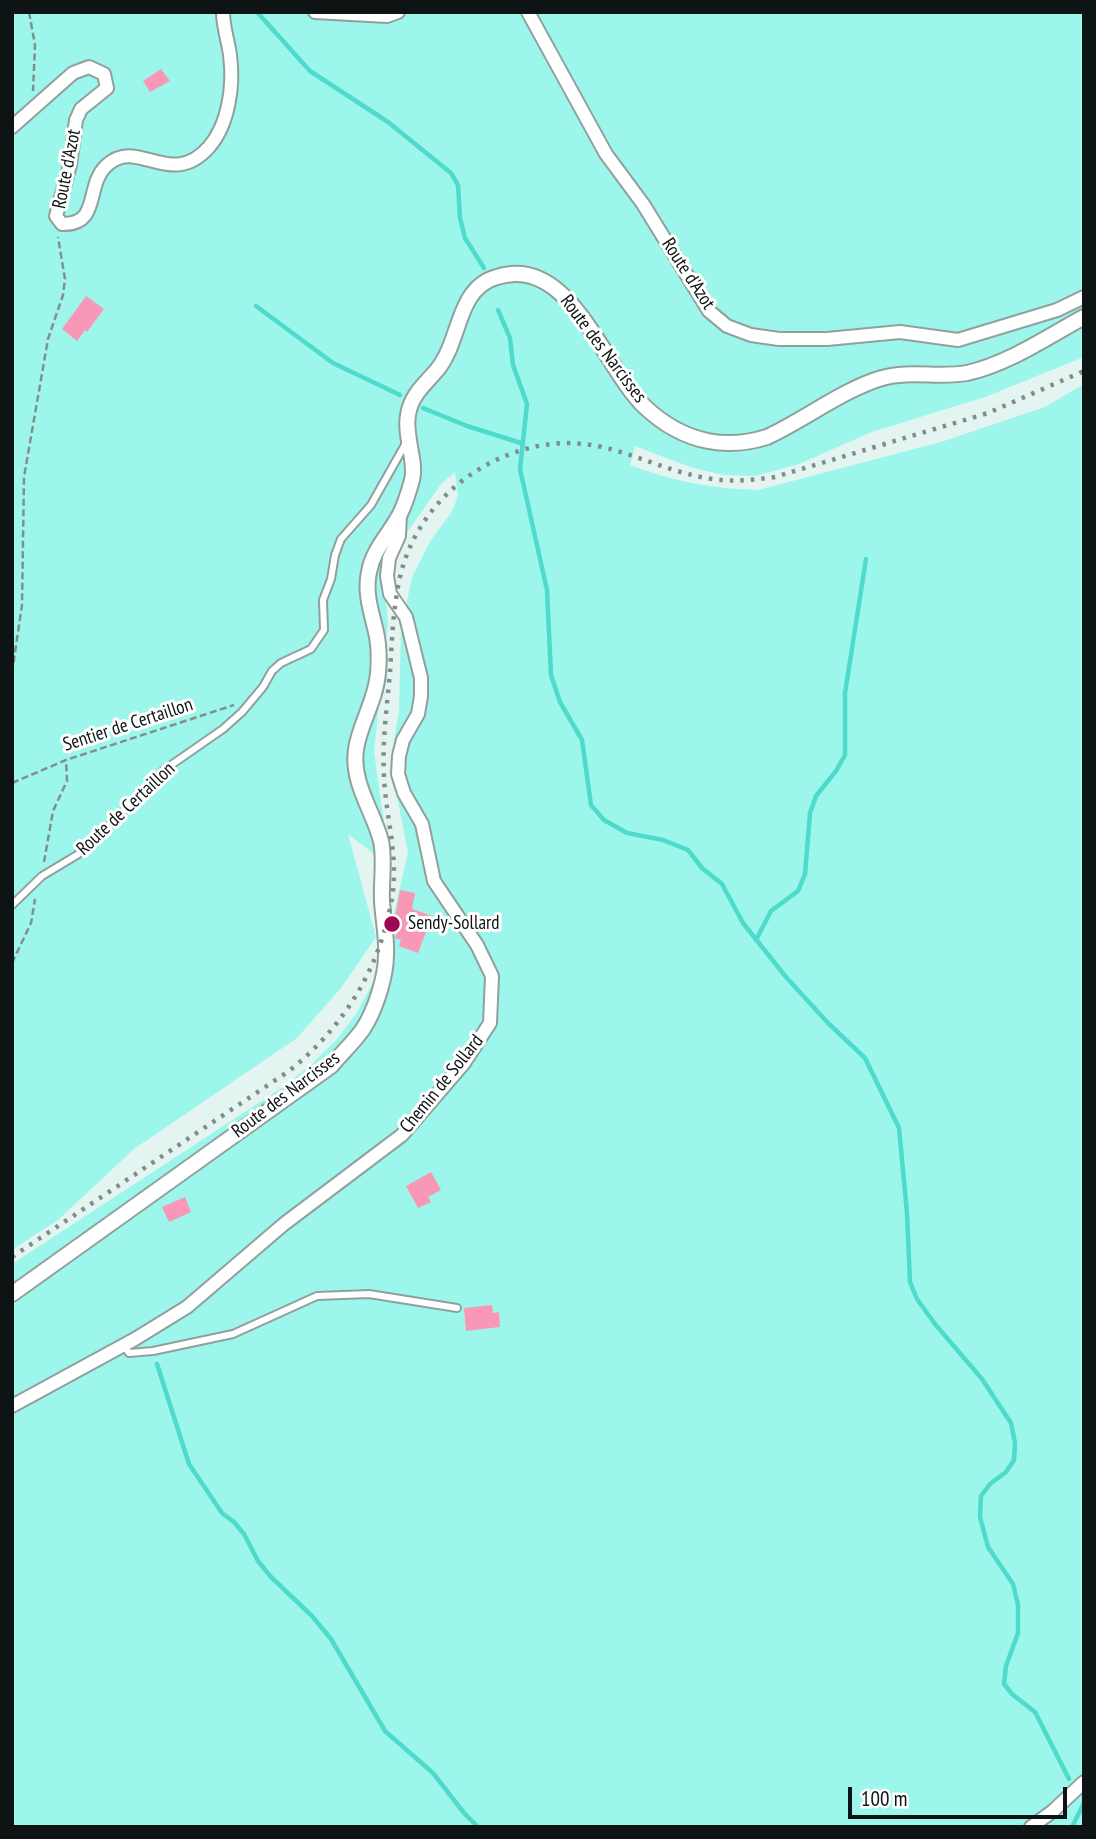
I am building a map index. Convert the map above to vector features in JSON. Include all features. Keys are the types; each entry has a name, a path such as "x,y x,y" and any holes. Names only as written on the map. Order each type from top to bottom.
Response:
{"street":[{"name":"Route d'Azot","path":"12,127 82,68 98,69 104,74 107,88 81,110 76,120 70,165 58,202 57,216 62,224 75,224 87,214 98,177 114,160 139,157 169,166 192,162 214,141 228,107 232,76 223,12"},
{"path":"315,12 387,16 398,12"},
{"name":"Route d'Azot","path":"528,12 606,154 643,204 709,311 727,326 751,335 779,339 827,339 900,332 958,340 1057,310 1084,297"},
{"name":"Route des Narcisses","path":"12,1294 331,1066 364,1028 384,980 387,955 382,903 381,842 359,788 356,750 374,696 378,674 378,640 368,596 368,576 373,555 400,513 414,475 407,421 413,398 438,369 450,349 468,300 481,285 504,275 534,278 556,288 572,303 644,407 678,432 716,443 740,443 767,437 883,378 907,374 955,374 986,367 1084,317"},
{"name":"Chemin de Sollard","path":"12,1406 124,1346 187,1307 284,1224 402,1135 464,1063 490,1023 492,976 477,945 434,881 422,824 404,793 398,774 401,748 418,714 421,696 421,678 407,617 390,594 387,576 389,558 399,536 400,513"},
{"path":"1036,1823 1084,1782"}],"lane":[{"name":"Route de Certaillon","path":"12,905 42,876 92,843 164,770 223,729 254,698 272,671 281,663 311,649 324,630 323,600 341,539 376,498 408,439"},
{"path":"124,1346 129,1353 152,1351 233,1334 317,1296 369,1294 457,1308"}],"path":[{"path":"29,12 34,45 32,88 40,103"},
{"path":"12,673 22,605 24,477 48,339 65,279 57,241 62,224"},
{"name":"Sentier de Certaillon","path":"12,783 66,760 254,698"}],"shaded area":[{"path":"12,12 1084,12 1084,357 985,397 872,432 799,464 755,476 724,475 693,468 635,446 630,465 693,483 758,490 941,442 1045,407 1084,384 1084,1827 12,1827 12,1264 283,1087 337,1039 356,1014 378,973 408,853 394,781 392,751 399,711 401,630 412,577 431,540 451,513 458,496 455,472 441,484 406,534 393,569 386,601 388,624 374,751 390,866 348,834 376,937 341,988 297,1038 134,1149 58,1220 12,1250"}],"building":[{"path":"161,69 170,81 150,92 143,81"},
{"path":"86,296 104,309 77,341 62,329"},
{"path":"400,890 415,893 412,909 432,916 418,953 399,946 401,940 395,938 401,920 395,918"},
{"path":"431,1172 441,1190 428,1197 431,1202 418,1208 406,1186"},
{"path":"185,1197 191,1212 169,1222 162,1207"},
{"path":"492,1305 493,1313 499,1312 500,1327 466,1331 464,1308"}],"waterway":[{"path":"257,12 310,71 388,122 451,173 458,185 460,218 465,238 484,268"},
{"path":"256,306 333,363 400,395"},
{"path":"498,310 510,338 513,365 527,404 520,469 547,590 551,675 560,702 582,740 591,805 604,820 627,833 663,840 688,850 702,868 722,884 743,923 786,977 865,1058 899,1128 910,1282 917,1299 982,1379 1011,1423 1015,1443 1014,1460 1006,1472 990,1484 981,1496 980,1517 988,1547 1013,1584 1018,1605 1018,1633 1006,1666 1004,1684 1035,1712 1069,1779"},
{"path":"423,408 467,426 521,443"},
{"path":"756,940 771,911 798,891 805,874 810,813 816,796 845,755 845,693 866,559"},
{"path":"157,1364 189,1464 222,1513 244,1534 258,1561 271,1577 312,1616 331,1639 385,1731 433,1773 478,1827"},
{"path":"1072,1827 1084,1803"}],"railway":[{"path":"12,1257 289,1071 326,1036 355,996 377,952 393,887 384,751 393,624 400,577 407,555 429,515 461,482 500,458 522,450 550,444 575,443 598,446 687,474 712,479 775,477 988,413 1084,371"}],"place":[{"name":"Sendy-Sollard","path":"392,924"}]}
